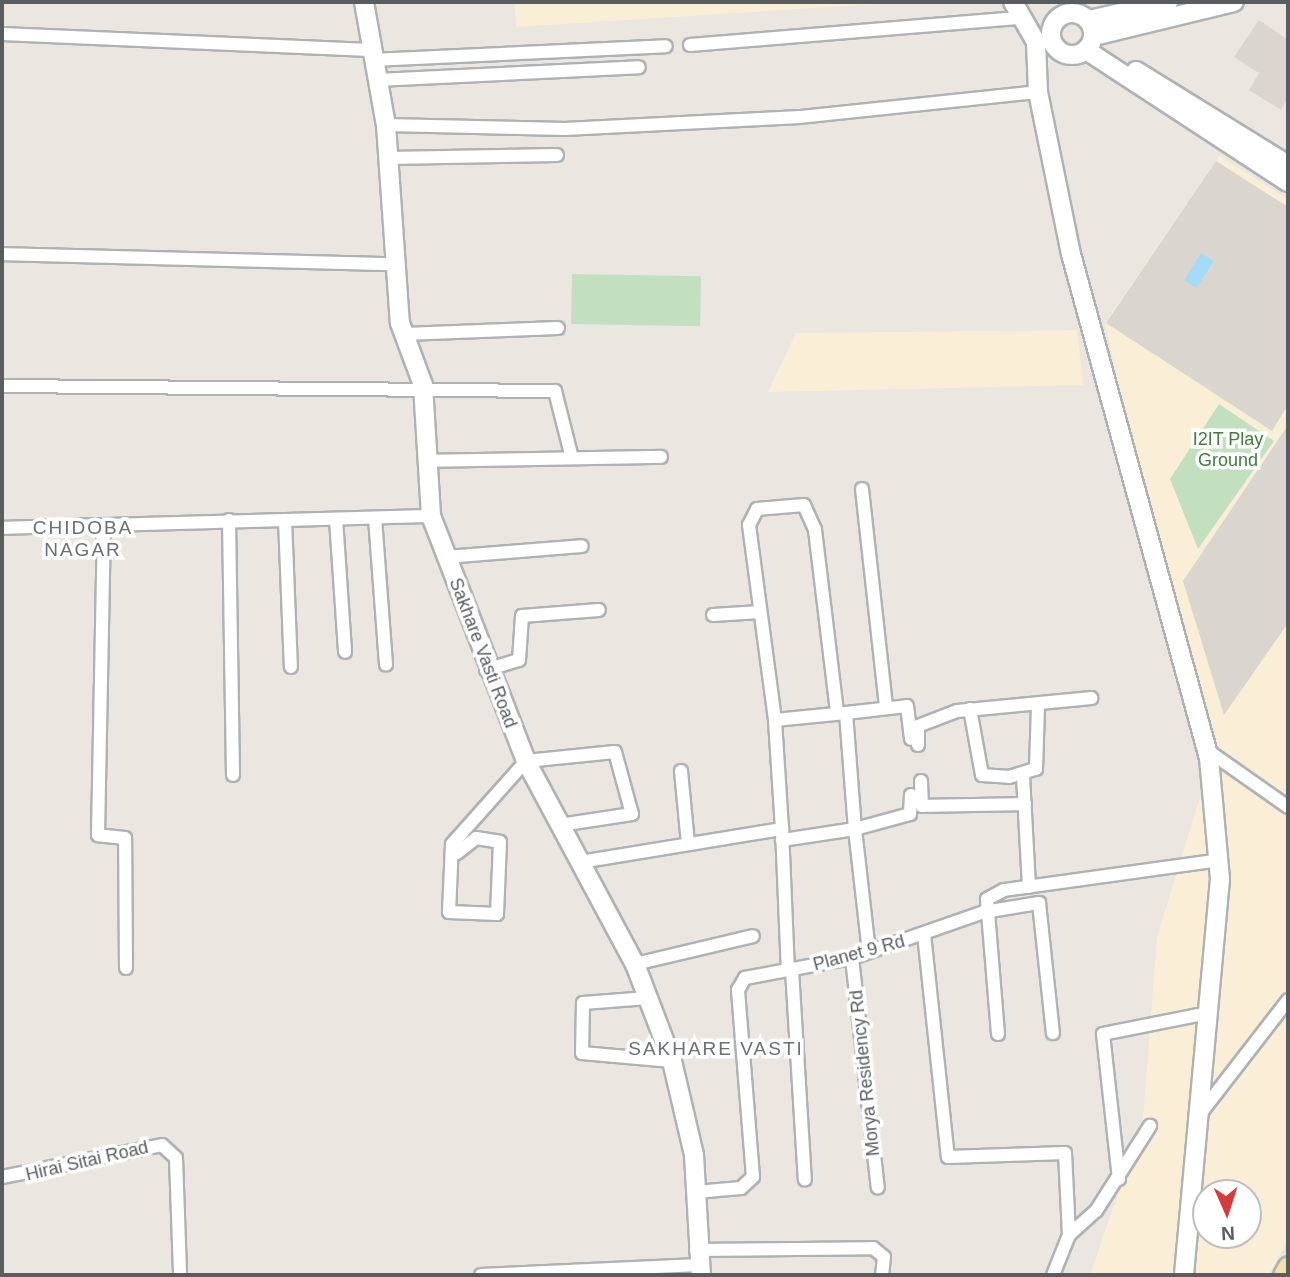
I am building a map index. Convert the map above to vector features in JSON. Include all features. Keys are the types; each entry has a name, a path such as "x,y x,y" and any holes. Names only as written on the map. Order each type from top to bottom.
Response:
{"main road":[{"path":"1283,1275 1288,1266"}],"street":[{"name":"Sakhare Vasti Road","path":"364,2 371,55 386,125 404,334 424,394 425,461 431,516 486,670 526,761 635,964 672,1061 694,1154 698,1263"},
{"path":"690,45 1016,10 1044,41 1066,55 1090,38 1168,2"},
{"path":"1090,38 1234,2"},
{"path":"1184,1275 1200,1114 1219,860 1207,750 1071,254 1038,92 1044,41 1062,15 1288,182"},
{"path":"2,34 371,55 666,46"},
{"path":"1090,38 1288,165"},
{"path":"377,80 639,67"},
{"path":"386,125 565,129 800,117 1038,92"},
{"path":"388,159 557,155"},
{"path":"2,254 396,264"},
{"path":"404,334 558,328"},
{"path":"2,386 424,394 555,391 572,458"},
{"path":"425,461 661,457"},
{"path":"862,489 886,707"},
{"path":"805,1180 775,720 749,525 757,509 804,505 815,530 841,713 869,952"},
{"path":"2,528 431,516"},
{"path":"375,518 386,665"},
{"path":"336,519 345,652"},
{"path":"229,520 233,775"},
{"path":"285,520 291,667"},
{"path":"104,525 98,835 125,838 127,968"},
{"path":"446,557 582,547"},
{"path":"486,670 519,660 522,616 598,610"},
{"path":"713,614 760,611"},
{"path":"775,720 907,706 915,746 918,726 970,709 1091,698"},
{"path":"970,709 982,775 1023,776 1037,769 1038,704"},
{"path":"1207,750 1288,807"},
{"path":"457,853 477,838 499,842 497,915 449,912 457,853 452,844 526,761 610,751 619,756 632,814 560,825"},
{"path":"681,771 688,844"},
{"path":"1023,776 1029,887"},
{"path":"921,781 922,806 1025,804"},
{"path":"580,862 688,844 855,830 910,814 911,795"},
{"name":"Planet 9 Rd","path":"696,1192 741,1188 753,1177 738,986 745,978 852,958 984,912 993,895 1014,889 1219,860"},
{"path":"1013,905 1014,889"},
{"path":"998,1034 984,912 1013,905 1039,903 1053,1033"},
{"path":"924,934 948,1157 1065,1153 1069,1235"},
{"path":"635,964 753,936"},
{"name":"Morya Residency Rd","path":"852,958 878,1188"},
{"path":"648,998 583,1003 582,1053 672,1061"},
{"path":"1200,1114 1288,1000"},
{"path":"1119,1179 1103,1034 1208,1013"},
{"path":"1054,1275 1069,1235 1119,1179 1150,1126"},
{"name":"Hirai Sitai Road","path":"2,1177 162,1144 176,1158 180,1275"},
{"path":"481,1275 605,1272 873,1248 884,1257 882,1275"}],"shaded area":[{"path":"515,2 909,2 516,27"},
{"path":"1259,20 1288,40 1288,98 1281,110 1249,90 1259,73 1234,57"},
{"path":"1219,156 1288,199 1288,1240 1269,1275 1090,1275 1143,1120 1157,937 1205,781 1105,323"},
{"path":"1216,161 1288,207 1288,405 1272,431 1106,323"},
{"path":"1077,330 1083,385 768,392 796,333"},
{"path":"1288,425 1288,623 1224,715 1183,581"}],"green space":[{"path":"572,274 701,276 700,326 571,324"},
{"name":"I2IT Play Ground","path":"1219,404 1274,441 1198,549 1170,479"}],"water":[{"path":"1201,253 1214,261 1197,288 1184,280"}],"district":[{"name":"CHIDOBA NAGAR","path":"83,539"},
{"name":"SAKHARE VASTI","path":"716,1049"}]}
